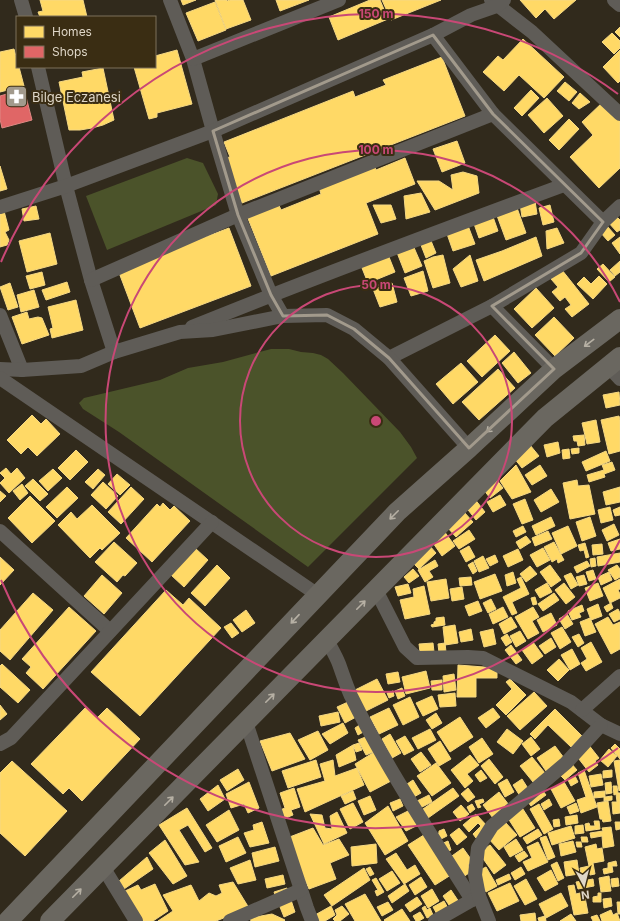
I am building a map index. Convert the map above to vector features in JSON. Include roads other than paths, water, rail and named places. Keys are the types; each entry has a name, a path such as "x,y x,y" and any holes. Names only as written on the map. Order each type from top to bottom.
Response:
{"main road":[{"path":"8,921 397,512 554,369 620,319"},
{"path":"50,921 545,418 616,367"},
{"path":"0,914 4,921"}],"street":[{"path":"22,0 26,16"},
{"path":"170,0 193,59 238,215 271,295 283,316"},
{"path":"193,59 339,0"},
{"path":"614,0 620,6"},
{"path":"0,207 66,186 213,131 433,36 497,2 532,32 620,114"},
{"path":"433,36 493,114 603,222"},
{"path":"38,68 66,186 91,280 114,352"},
{"path":"91,280 238,215 493,114"},
{"path":"0,369 22,370 81,366 114,352 180,332 409,242 564,185"},
{"path":"388,358 492,306 581,253 603,222 620,206"},
{"path":"492,306 554,369"},
{"path":"0,315 22,370"},
{"path":"180,332 213,330 283,316 327,315 354,329 388,358 469,448"},
{"path":"0,378 318,595"},
{"path":"0,744 11,738 212,522"},
{"path":"0,530 110,631"},
{"path":"376,590 405,647 417,658 483,658 571,702 601,725 620,734"},
{"path":"327,640 339,664 350,694 379,748 414,808 489,921"},
{"path":"582,710 620,676"},
{"path":"246,722 312,921"},
{"path":"475,898 475,875 478,848 492,826 566,763 601,725"},
{"path":"103,867 136,921"},
{"path":"230,921 301,890"},
{"path":"435,921 475,898"}],"place":[{"name":"Bilge Eczanesi","path":"16,97"}]}
